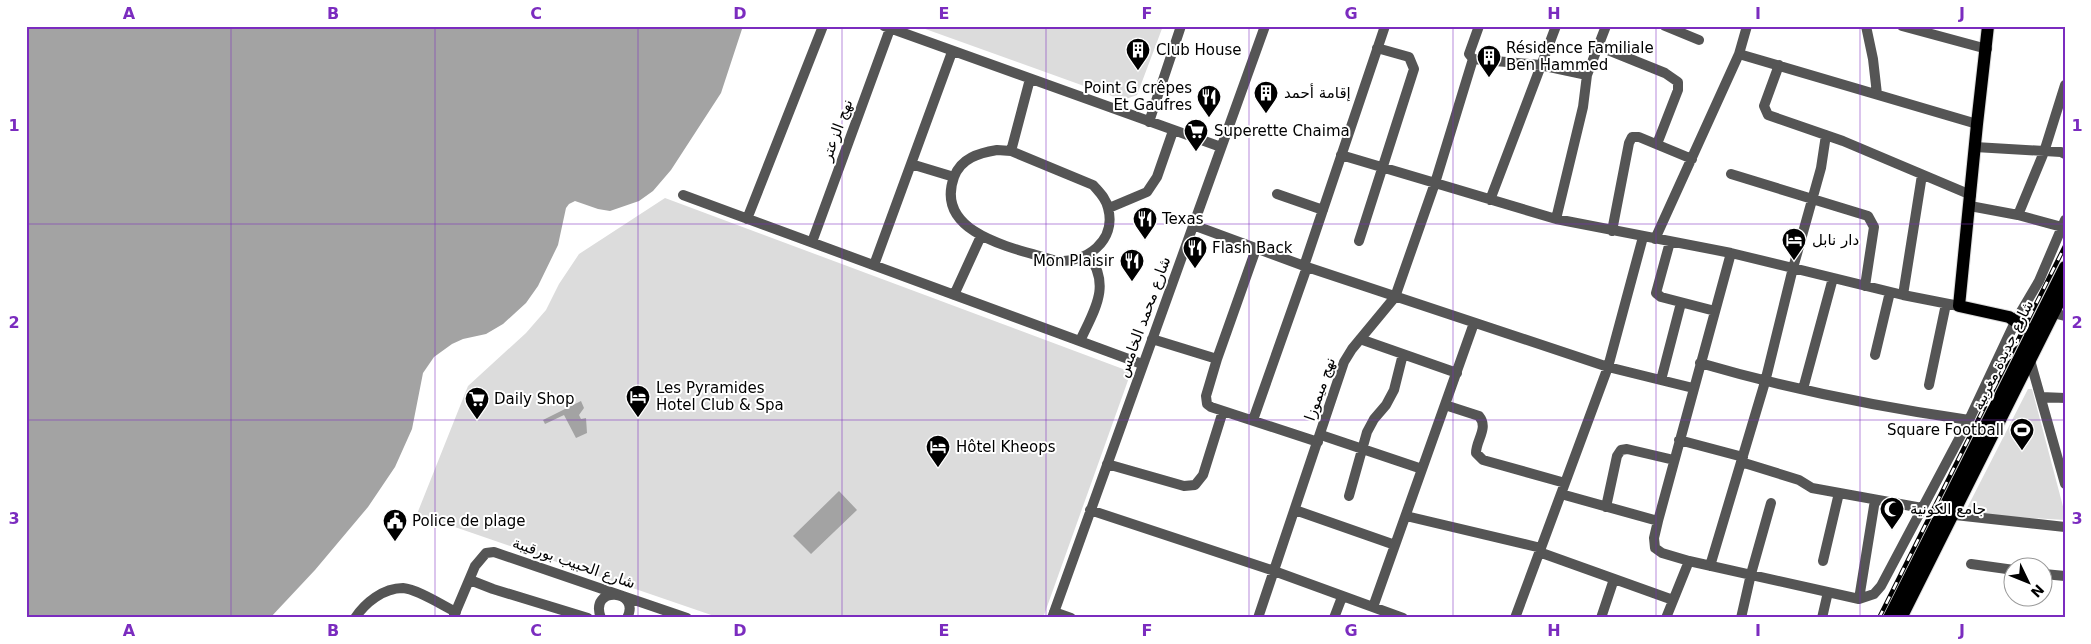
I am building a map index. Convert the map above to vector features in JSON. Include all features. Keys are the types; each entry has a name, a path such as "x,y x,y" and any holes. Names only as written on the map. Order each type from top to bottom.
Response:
{"main road":[{"path":"1988,26 1960,306 2000,313 2016,320 2033,333"},
{"name":"شارع جديدة مغربية","path":"1901,618 2065,267"},
{"name":"شارع جديدة مغربية","path":"1889,618 1948,514 2030,360 2059,315 2065,290"}],"street":[{"path":"747,219 823,26"},
{"path":"1149,122 1181,26"},
{"name":"شارع محمد الخامس","path":"1053,615 1265,26"},
{"path":"1253,420 1385,26"},
{"name":"نهج ميموزا","path":"1258,618 1344,362 1360,339 1395,297 1435,183 1473,59 1469,54 1479,26"},
{"path":"1490,200 1556,26"},
{"path":"1556,219 1583,107 1588,76 1606,26"},
{"path":"1666,26 1699,40"},
{"path":"1655,239 1739,54 1747,26"},
{"path":"1866,26 1873,59 1877,94"},
{"path":"1902,26 1987,49"},
{"path":"887,27 952,52 1221,147"},
{"name":"نهج الزعتر","path":"812,242 887,27"},
{"path":"1598,46 1665,73 1678,82 1678,90 1656,144"},
{"path":"1359,241 1414,69 1409,57 1377,48"},
{"path":"874,265 952,52"},
{"path":"1739,54 1977,124"},
{"path":"1473,59 1540,65 1588,76"},
{"path":"1731,253 1658,521 1654,538 1655,548 1662,553 1689,561 1859,599 1874,594 1881,586 1969,420 2016,320 2039,281 2063,224 2018,215 1970,200 1922,174 1826,135 1774,119 1765,112 1764,106 1779,65"},
{"path":"1011,151 1030,80"},
{"path":"2018,215 2044,152 2065,85"},
{"path":"1109,208 1147,192 1157,178 1174,131"},
{"path":"1710,566 1765,382 1793,268 1821,168 1826,135"},
{"path":"1612,231 1630,139 1637,136 1692,159"},
{"path":"1975,147 2061,152 2065,154"},
{"path":"997,150 1011,151 1093,185 1103,195 1109,208 1106,232 1101,243 1081,259 1069,262 1056,261 981,236 969,228 954,211 951,188 954,177 964,162 973,156 997,150"},
{"path":"1341,155 1556,219 1731,253 1903,296 1960,306"},
{"path":"911,164 954,177"},
{"path":"1731,174 1860,213 1871,219 1874,226 1865,286"},
{"path":"1903,296 1922,174"},
{"path":"683,194 1142,364"},
{"path":"1277,194 1323,210"},
{"path":"1192,225 1395,297 1608,368 1693,388"},
{"path":"954,295 981,236"},
{"path":"1515,618 1608,368 1643,237"},
{"path":"1670,242 1656,293 1661,297 1715,311"},
{"path":"1256,249 1217,359 1206,401 1211,407 1223,411 1362,448 1422,469"},
{"path":"1080,341 1100,296 1101,287 1100,280 1088,254"},
{"path":"1803,389 1833,278"},
{"path":"1875,354 1890,292"},
{"path":"1661,380 1682,303"},
{"path":"1929,385 1946,304"},
{"path":"1373,607 1474,323"},
{"path":"1152,339 1217,359"},
{"path":"1360,339 1456,373"},
{"path":"1349,496 1362,448 1374,419 1386,405 1394,390 1404,354"},
{"path":"2030,360 2065,484"},
{"path":"1700,363 1765,382 1803,389 1848,401 1969,420"},
{"path":"2041,397 2065,398"},
{"path":"1445,405 1479,416 1482,419 1484,427 1476,449 1479,457 1488,462 1565,483"},
{"path":"1106,464 1184,486 1195,485 1202,475 1223,411"},
{"path":"1679,440 1799,480 1812,488 1922,508"},
{"path":"1606,507 1617,456 1621,450 1627,449 1674,460"},
{"path":"1824,561 1839,493"},
{"path":"1561,494 1658,521"},
{"path":"1859,599 1874,500"},
{"path":"1741,618 1771,503"},
{"path":"1090,510 1274,571 1403,618"},
{"path":"1295,510 1395,545"},
{"path":"1948,514 2065,527"},
{"path":"1406,516 1540,550 1673,600"},
{"name":"شارع الحبيب بورقيبة","path":"454,615 481,558 486,554 494,552 687,618"},
{"path":"1666,618 1689,561"},
{"path":"1970,564 2004,569"},
{"path":"1601,618 1614,579"},
{"path":"470,580 493,590 588,618"},
{"path":"355,618 368,602 380,595 402,588 412,591 454,615"},
{"path":"1822,618 1828,592"},
{"path":"601,618 598,611 602,600 613,594 619,595 628,602 630,608 627,618"},
{"path":"1334,618 1342,597"},
{"path":"1053,615 1071,618"}],"shaded area":[{"path":"26,26 743,26 721,93 671,170 653,191 639,201 610,211 575,201 569,204 566,208 558,245 538,286 526,303 503,324 486,334 463,339 452,344 434,357 423,373 412,429 395,467 368,507 315,570 270,618 26,618"},
{"path":"917,26 1163,26 1137,95 1123,100"},
{"path":"665,198 1131,372 1043,618 720,618 417,514 468,386 526,333 546,310 559,284 579,254"},
{"name":"Square Football","path":"2028,389 2032,389 2065,520 1964,514"},
{"path":"581,401 584,408 579,415 581,419 586,418 587,433 576,438 564,415 545,424 543,420"},
{"path":"839,491 857,510 811,554 793,536"}],"railway":[{"path":"1879,618 2065,246"}],"place":[{"name":"Club House","path":"1138,71"},
{"name":"Résidence Familiale Ben Hammed","path":"1489,78"},
{"name":"إقامة أحمد","path":"1266,114"},
{"name":"Point G crêpes Et Gaufres","path":"1209,118"},
{"name":"Superette Chaima","path":"1196,152"},
{"name":"Texas","path":"1145,240"},
{"name":"دار نابل","path":"1794,261"},
{"name":"Flash Back","path":"1195,269"},
{"name":"Mon Plaisir","path":"1132,282"},
{"name":"Les Pyramides Hotel Club & Spa","path":"638,418"},
{"name":"Daily Shop","path":"477,420"},
{"name":"Square Football","path":"2022,451"},
{"name":"Hôtel Kheops","path":"938,468"},
{"name":"جامع الكونية","path":"1892,530"},
{"name":"Police de plage","path":"395,542"}]}
